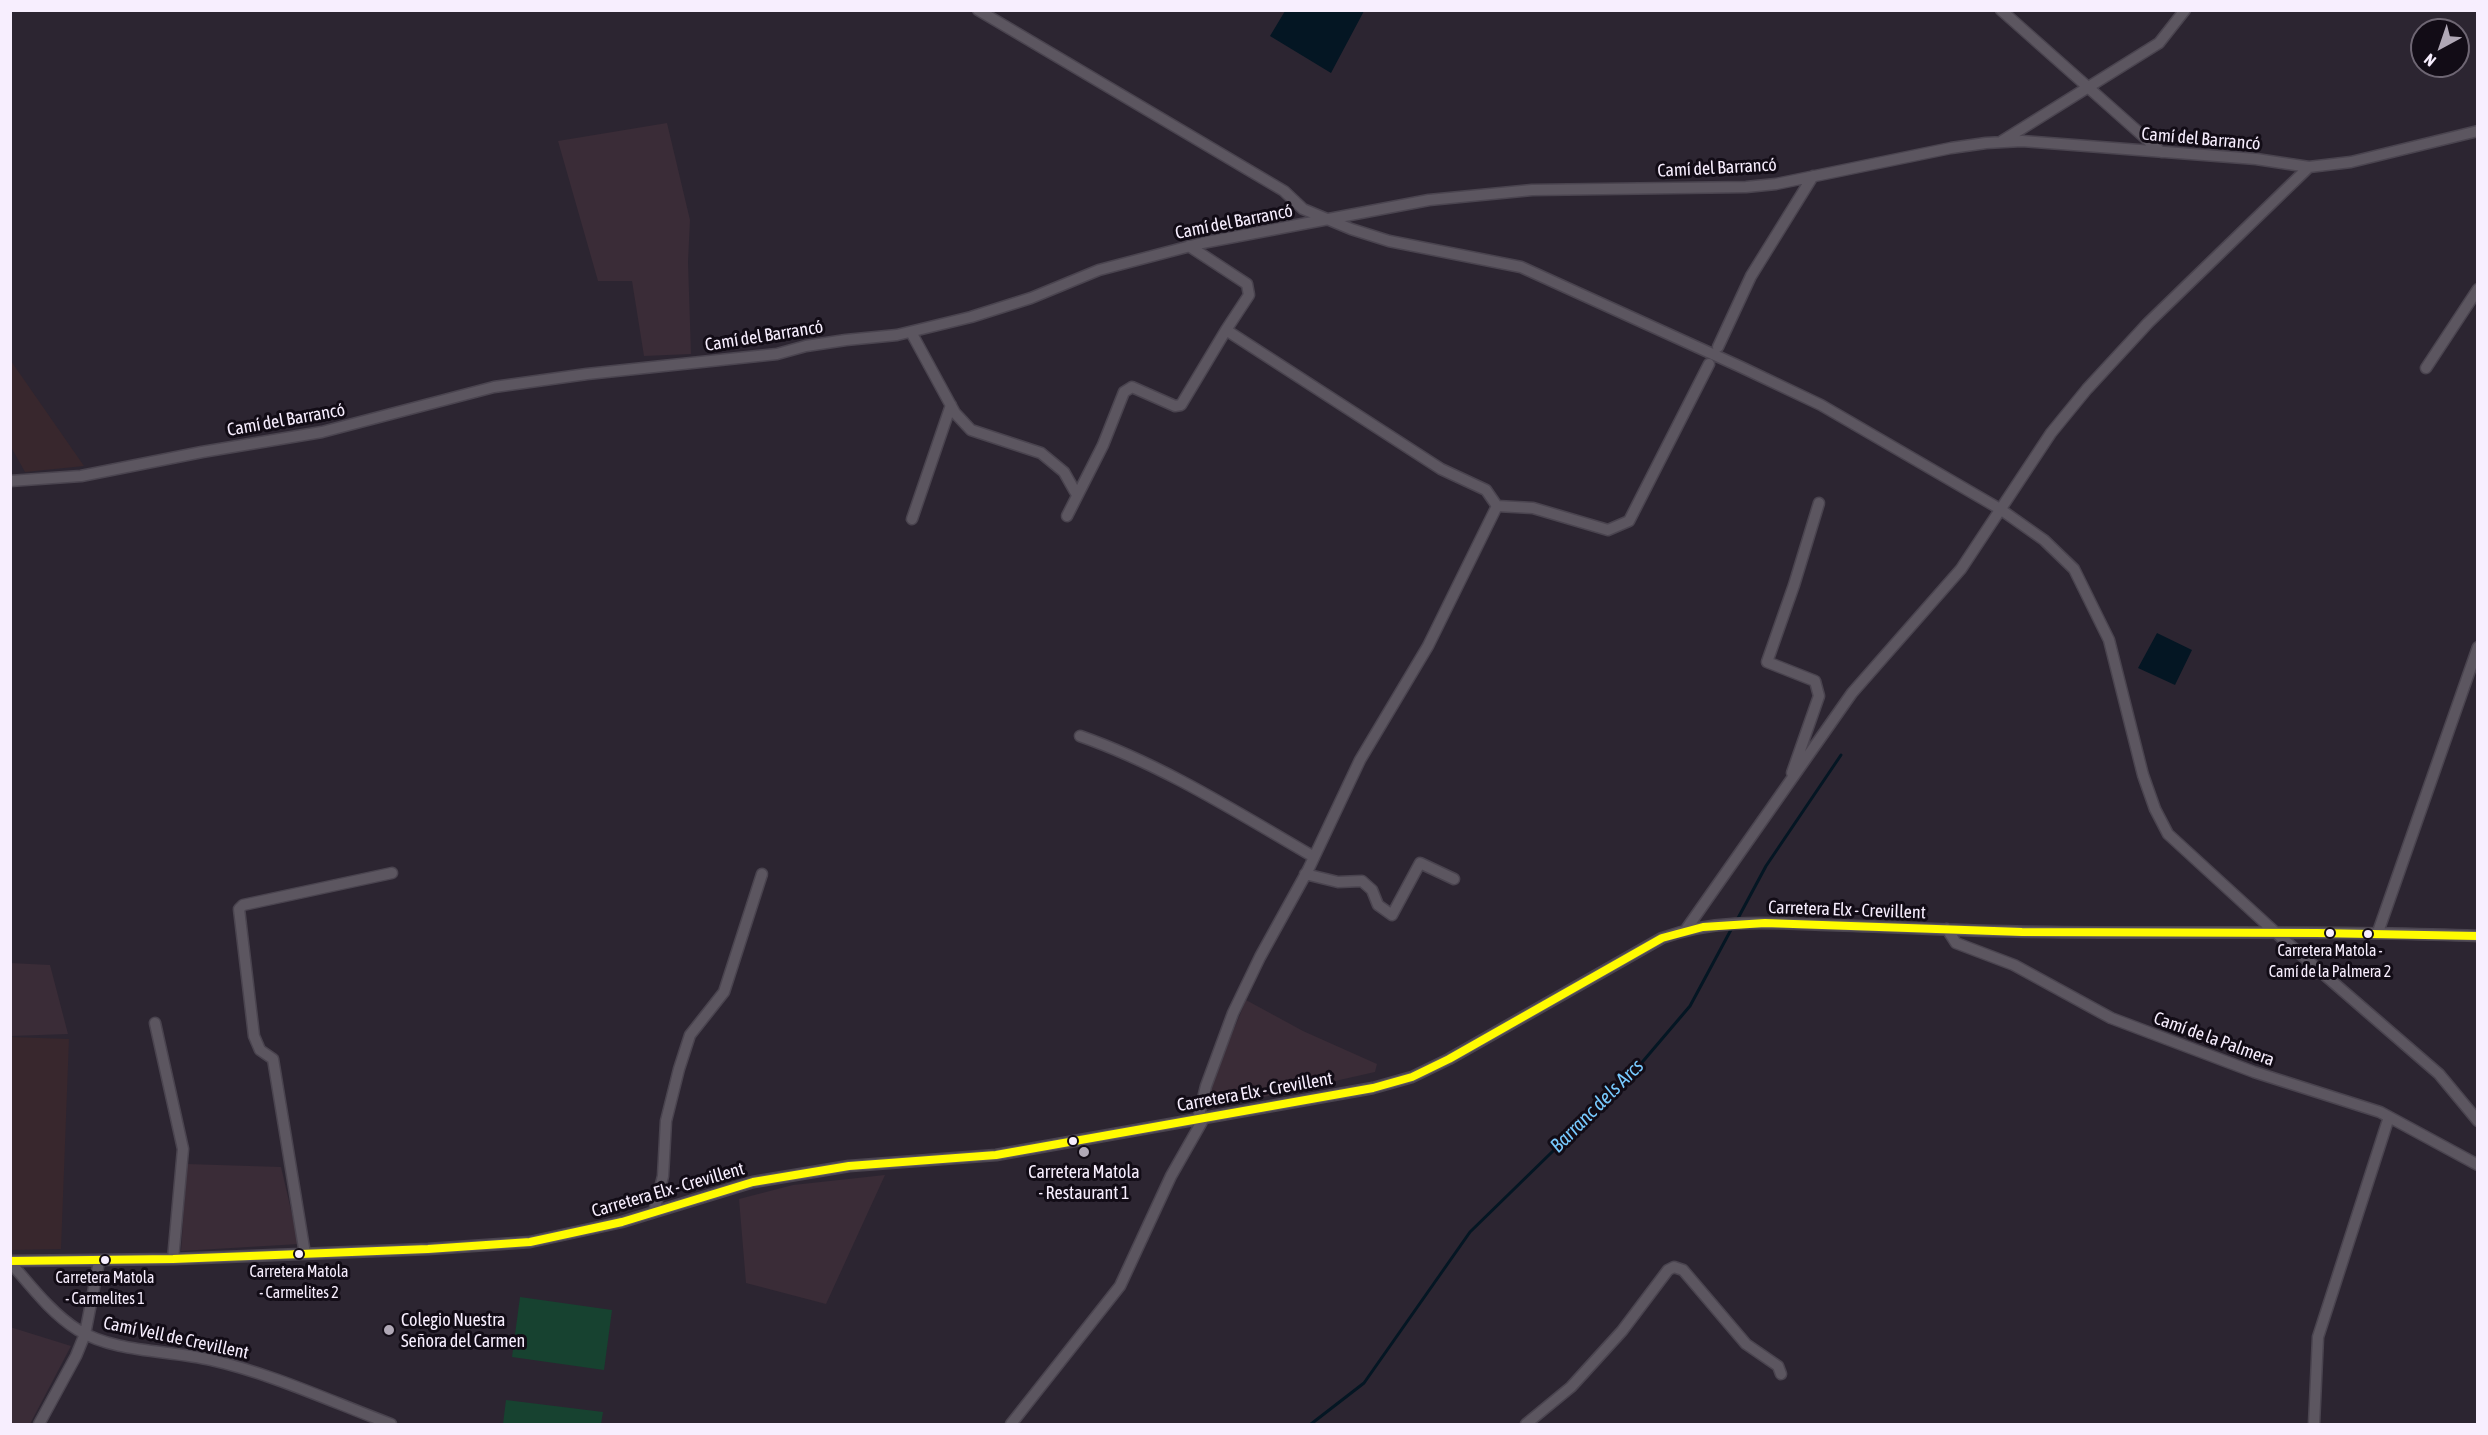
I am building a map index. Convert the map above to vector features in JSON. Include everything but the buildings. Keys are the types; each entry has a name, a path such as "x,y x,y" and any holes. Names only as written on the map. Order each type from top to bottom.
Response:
{"street":[{"path":"978,10 1284,191 1303,209 1329,221 1389,241 1521,267 1821,405 2000,509 2044,540 2074,569 2109,640 2143,775 2155,809 2168,834 2439,1074 2478,1121"},
{"path":"2001,10 2162,152"},
{"path":"1999,143 2159,43 2185,10"},
{"name":"Camí del Barrancó","path":"10,481 91,474 322,432 495,387 587,374 777,354 806,346 911,332 971,317 1031,298 1100,270 1189,246 1329,221 1429,200 1532,190 1746,187 1950,148 2022,141 2256,159 2309,167 2351,162 2478,131"},
{"path":"1687,928 1852,693 1961,569 2051,433 2087,389 2148,323 2309,167"},
{"path":"1718,347 1751,276 1813,176"},
{"path":"1067,516 1103,445 1124,392 1132,387 1174,406 1181,405 1249,296 1247,285 1189,246"},
{"path":"2427,368 2478,289"},
{"path":"1226,330 1441,469 1486,490 1497,506"},
{"path":"911,332 951,405 970,430 1041,453 1064,472 1077,495"},
{"path":"1497,506 1533,508 1608,530 1629,522 1709,364"},
{"path":"912,519 951,405"},
{"path":"1787,787 1819,696 1815,681 1767,662 1819,503"},
{"path":"1011,1425 1120,1286 1171,1176 1201,1118 1206,1086 1233,1013 1260,957 1314,857 1360,760 1428,646 1497,506"},
{"path":"2378,932 2478,647"},
{"path":"1080,736 1120,750 1193,788 1314,857"},
{"path":"1305,874 1338,882 1362,881 1372,890 1378,905 1392,915 1420,863 1454,879"},
{"path":"305,1254 273,1059 260,1050 254,1036 239,909 243,905 392,873"},
{"path":"654,1212 663,1176 666,1121 679,1069 690,1035 724,992 762,874"},
{"name":"Carretera Elx - Crevillent","path":"10,1262 99,1262 473,1247 530,1242 567,1235 654,1212 753,1182 802,1173 996,1155 1372,1088 1412,1077 1449,1059 1662,938 1687,928 1719,924 1771,923 2050,933 2378,932 2478,936"},
{"name":"Camí de la Palmera","path":"1947,930 1956,943 2014,965 2111,1018 2254,1072 2389,1117 2478,1165"},
{"path":"155,1023 183,1149 173,1259"},
{"path":"2314,1425 2318,1337 2389,1117"},
{"name":"Camí Vell de Crevillent","path":"10,1262 50,1307 85,1334 127,1346 210,1360 258,1373 391,1425"},
{"path":"39,1425 76,1356 85,1334 99,1262"},
{"path":"1526,1425 1571,1388 1622,1331 1668,1270 1674,1267 1683,1270 1746,1344 1778,1366 1781,1374"}],"shaded area":[{"path":"667,123 690,220 688,262 691,354 644,356 632,281 598,281 558,141"},
{"path":"11,361 84,466 25,472 11,447"},
{"path":"10,963 50,965 68,1034 11,1036"},
{"path":"1246,1000 1303,1031 1377,1064 1375,1072 1206,1110 1211,1084"},
{"path":"11,1037 69,1039 61,1249 11,1250"},
{"path":"187,1164 281,1167 299,1244 181,1251"},
{"path":"885,1175 826,1304 746,1283 739,1199 793,1185"},
{"path":"10,1327 71,1346 30,1424 11,1424"}],"green space":[{"path":"520,1297 612,1310 604,1370 512,1357"},
{"path":"506,1400 603,1412 601,1424 503,1424"}],"water":[{"path":"1285,11 1364,11 1331,73 1270,36"},
{"path":"2157,633 2192,650 2175,685 2138,668"}],"waterway":[{"name":"Barranc dels Arcs","path":"1737,920 1766,866 1841,755"},
{"name":"Barranc dels Arcs","path":"1311,1424 1364,1383 1470,1232 1633,1073 1690,1006 1733,926"}],"transit line":[{"path":"10,1261 173,1259 428,1249 530,1242 622,1222 753,1182 849,1166 996,1155 1373,1088 1412,1077 1449,1059 1662,938 1703,927 1765,923 2022,932 2478,936"}],"place":[{"name":"Carretera Matola - Camí de la Palmera 2","path":"2330,933"},
{"name":"Carretera Matola - Restaurant 1","path":"1084,1152"},
{"name":"Carretera Matola - Carmelites 2","path":"299,1254"},
{"name":"Carretera Matola - Carmelites 1","path":"105,1260"},
{"name":"Colegio Nuestra Señora del Carmen","path":"389,1330"}]}
